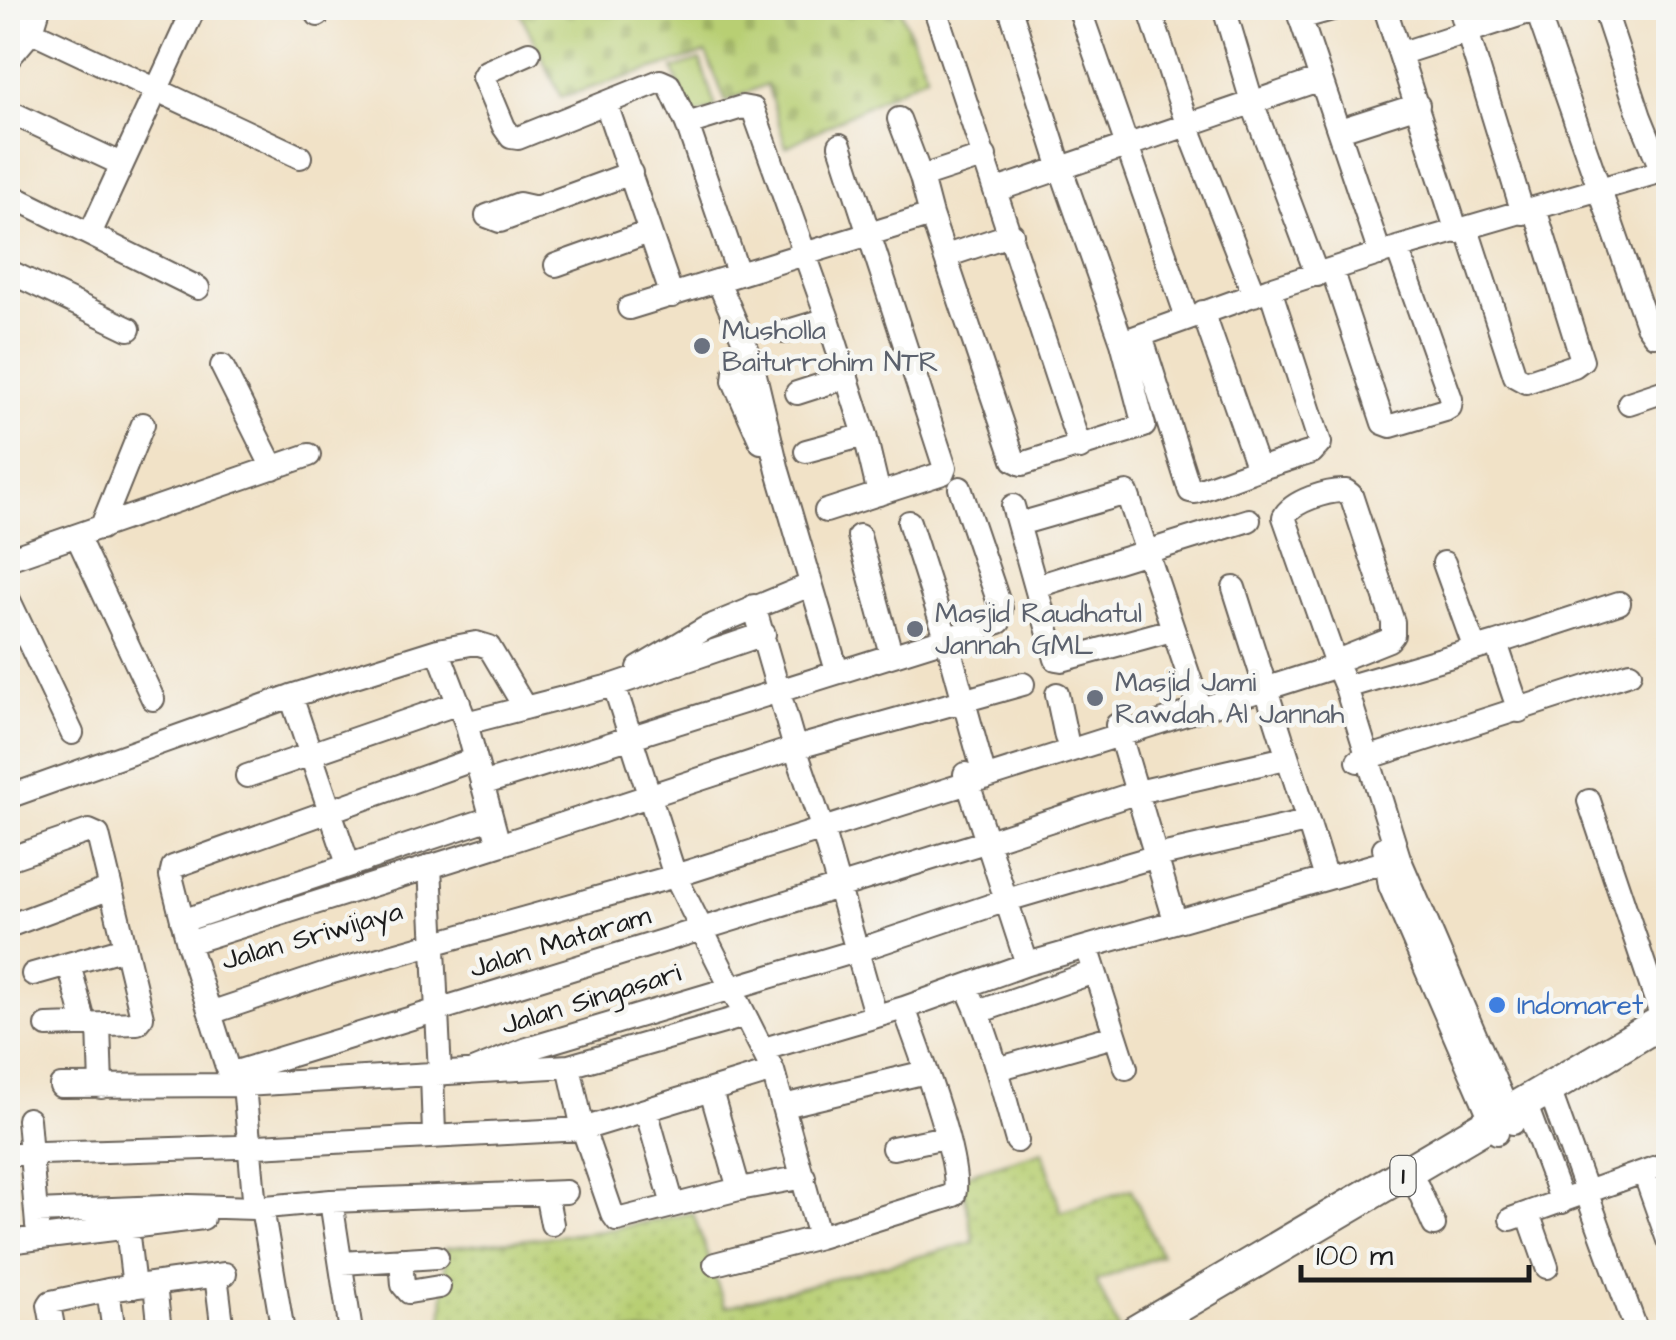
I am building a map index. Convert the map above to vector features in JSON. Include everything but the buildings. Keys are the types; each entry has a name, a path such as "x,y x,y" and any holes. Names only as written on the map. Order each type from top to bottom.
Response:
{"highway":[{"name":"1","path":"1163,1332 1417,1186 1667,1025"},
{"name":"1","path":"1136,1332 1516,1119 1667,1025"}],"street":[{"path":"8,59 32,31 39,8"},
{"path":"1010,8 1060,169 1132,339 1155,422 1190,491 1195,492 1312,452 1320,443 1262,292 1188,126 1149,8"},
{"path":"1079,8 1127,146 1258,469"},
{"path":"1224,8 1253,105 1383,423 1390,426 1450,408 1450,399 1340,130 1299,13 1336,8"},
{"path":"1386,8 1515,376 1526,382 1582,360 1460,8"},
{"path":"1402,54 1538,8 1647,324 1654,334 1668,333"},
{"path":"1132,339 1195,314 1389,251 1599,190 1665,180 1604,8"},
{"path":"90,234 156,89 186,10"},
{"path":"936,12 998,190 1080,448"},
{"path":"8,20 300,157"},
{"path":"529,53 482,76 504,128 512,137 666,82 687,124 778,470 837,671"},
{"path":"998,190 1321,79"},
{"path":"606,104 672,296"},
{"path":"1340,130 1418,105"},
{"path":"687,124 742,108 753,110 847,376 879,494"},
{"path":"8,111 122,164"},
{"path":"898,119 1014,460 1022,464 1155,422"},
{"path":"826,511 943,473 946,468 840,145"},
{"path":"921,178 985,156"},
{"path":"537,208 631,174"},
{"path":"8,194 198,288"},
{"path":"629,308 931,215"},
{"path":"556,266 649,232"},
{"path":"946,256 1012,234"},
{"path":"8,271 129,329"},
{"path":"784,332 828,319"},
{"path":"222,366 273,468"},
{"path":"797,393 847,376"},
{"path":"1629,403 1668,390"},
{"path":"101,528 143,424"},
{"path":"806,451 865,436"},
{"path":"8,559 309,455"},
{"path":"482,784 999,622 1002,617 960,488"},
{"path":"1337,668 1394,635 1351,495 1346,490 1336,490 1289,508 1284,517 1337,668 1394,860 1390,886 1562,1202"},
{"path":"1172,630 1062,660 1056,658 1016,515 1127,494 1198,704"},
{"path":"1037,586 1250,520"},
{"path":"909,522 963,699 988,841 1028,964"},
{"path":"77,536 153,699"},
{"path":"859,536 891,654"},
{"path":"1444,563 1519,711"},
{"path":"618,684 668,648 810,584"},
{"path":"1234,588 1326,878"},
{"path":"8,598 72,733"},
{"path":"975,775 1265,684 1337,668 1486,646 1619,603"},
{"path":"754,606 875,1014"},
{"path":"247,776 310,752 462,713 525,708 618,684 764,634"},
{"path":"8,797 291,696 438,650 476,644 489,647 525,708"},
{"path":"438,650 462,713 499,844"},
{"path":"1362,759 1630,673"},
{"path":"618,684 630,736 673,869 768,1060 819,1237"},
{"path":"185,932 430,866 795,748 1023,684"},
{"path":"1058,694 1066,736"},
{"path":"291,696 348,864"},
{"path":"975,775 1066,736 1118,729"},
{"path":"1118,729 1174,920"},
{"name":"Jalan Mataram","path":"238,1081 435,1013 1138,792 1286,758"},
{"path":"282,1332 245,1208 238,1081 227,1067 185,932 171,876 173,867 474,759"},
{"name":"Jalan Sriwijaya","path":"208,1006 326,959 434,939 975,775"},
{"path":"1588,802 1667,1025"},
{"path":"185,932 348,864 492,818"},
{"name":"Jalan Singasari","path":"470,1072 527,1049 1007,900 1157,856 1306,822"},
{"path":"8,859 94,831 100,838 142,1020 47,1026"},
{"path":"19,1154 243,1147 583,1128 711,1091 768,1060 875,1014 1174,920 1394,860"},
{"path":"430,866 434,1134"},
{"path":"11,925 112,888"},
{"path":"1086,947 1126,1068"},
{"path":"33,974 126,948"},
{"path":"69,964 92,1025 101,1087"},
{"path":"978,1012 1094,972"},
{"path":"966,986 997,1069 1017,1141"},
{"path":"715,1264 954,1195 956,1187 945,1137 904,1008"},
{"path":"61,1086 568,1066 744,1016"},
{"path":"997,1069 1114,1036"},
{"path":"568,1066 583,1128 615,1218 804,1176"},
{"path":"784,1106 926,1072"},
{"path":"711,1091 739,1189"},
{"path":"646,1110 673,1205"},
{"path":"28,1119 19,1154 36,1212 38,1238"},
{"path":"1516,1119 1586,1193 1637,1332"},
{"path":"893,1148 945,1137"},
{"path":"1547,1267 1520,1216 1668,1163"},
{"path":"1644,1172 1668,1240"},
{"path":"1417,1186 1434,1225"},
{"path":"36,1212 189,1206 245,1208 556,1193 552,1224"},
{"path":"331,1201 351,1332"},
{"path":"8,1242 191,1220 245,1208"},
{"path":"127,1228 160,1332"},
{"path":"342,1263 437,1257"},
{"path":"401,1260 405,1289 412,1292 439,1287"},
{"path":"54,1332 50,1303 108,1290 221,1274 223,1332"},
{"path":"108,1290 114,1332"}],"green space":[{"path":"518,8 900,8 927,75 786,147 767,84 726,102 706,53 561,97"},
{"path":"700,60 716,108 690,117 673,69"},
{"path":"1043,1151 1061,1212 1131,1189 1161,1255 1096,1281 1120,1332 969,1332 967,1325 945,1332 442,1332 446,1248 602,1231 693,1213 725,1307 974,1242 961,1176"}],"place":[{"name":"Musholla Baiturrohim NTR","path":"702,346"},
{"name":"Masjid Raudhatul Jannah GML","path":"915,629"},
{"name":"Masjid Jami Rawdah Al Jannah","path":"1095,698"},
{"name":"Indomaret","path":"1497,1005"}]}
